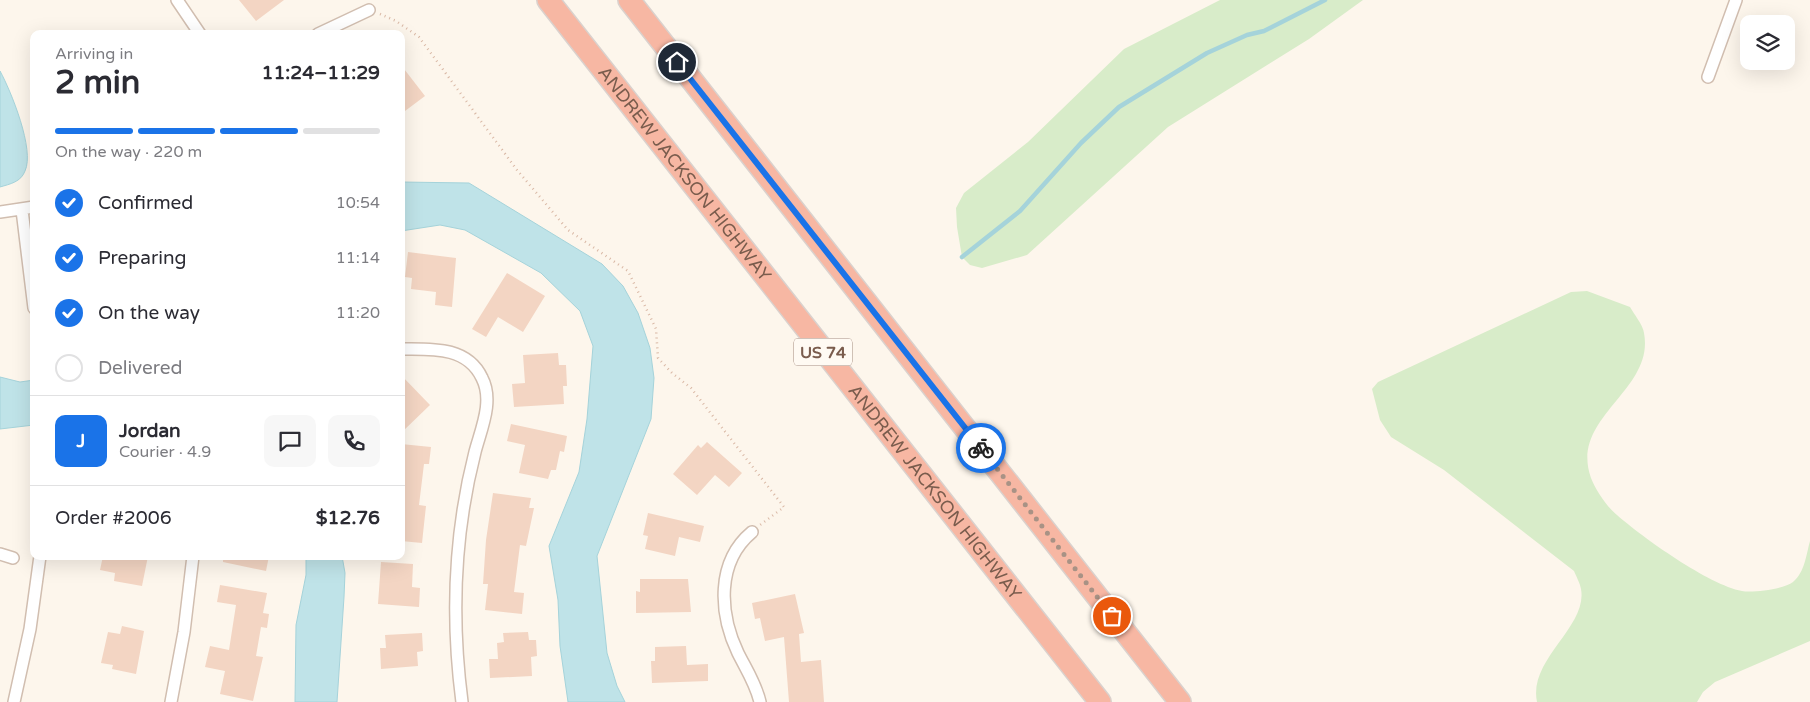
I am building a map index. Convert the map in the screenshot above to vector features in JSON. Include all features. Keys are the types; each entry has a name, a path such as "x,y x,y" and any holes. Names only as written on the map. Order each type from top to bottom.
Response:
{"highway":[{"name":"ANDREW JACKSON HIGHWAY","path":"548,0 1100,702"},
{"path":"629,0 1180,702"}],"street":[{"path":"177,0 197,30"},
{"path":"1708,77 1736,0"},
{"path":"326,30 369,10"},
{"path":"0,212 30,208"},
{"path":"22,210 30,275"},
{"path":"405,349 442,350 454,354 474,366 486,387 486,412 468,480 457,565 456,632 462,702"},
{"path":"752,532 742,539 730,558 726,573 724,608 731,637 755,685 760,702"},
{"path":"0,554 13,558"},
{"path":"14,702 30,629 39,560"},
{"path":"171,702 184,632 193,560"}],"path":[{"path":"369,10 396,21 419,37 517,170 568,230 628,271 656,329 658,358 672,373 691,388 784,507 752,532"}],"green space":[{"path":"1220,0 1363,0 1309,39 1168,127 1027,255 982,268 970,265 962,257 957,227 956,208 964,193 1028,142 1124,49"},
{"path":"1587,291 1630,307 1644,333 1644,353 1637,372 1601,421 1592,438 1587,457 1591,478 1609,507 1642,535 1676,559 1712,580 1742,591 1768,590 1783,587 1793,582 1803,568 1810,541 1810,641 1715,682 1703,692 1697,702 1537,702 1537,686 1541,672 1576,617 1581,603 1581,589 1574,571 1444,470 1391,437 1380,420 1372,389 1378,382 1571,292"}],"water":[{"path":"0,71 20,121 27,149 27,161 21,178 0,187"},
{"path":"405,182 469,183 602,264 623,286 638,313 650,348 654,378 651,419 597,556 607,653 617,686 625,702 568,702 560,646 558,600 549,546 579,472 587,419 593,346 580,311 541,273 465,230 440,225 405,230"},
{"path":"0,377 20,382 30,381 30,425 0,429"},
{"path":"306,560 343,560 345,573 337,702 295,702 296,625 306,575"}],"building":[{"path":"239,0 284,0 256,21"},
{"path":"405,70 425,96 405,111"},
{"path":"408,252 456,258 452,307 435,305 436,292 411,289 412,278 405,277"},
{"path":"507,273 545,296 523,332 498,317 486,337 472,329"},
{"path":"558,353 559,365 566,365 567,386 563,386 564,404 514,407 512,384 525,383 523,355"},
{"path":"405,379 430,405 405,429"},
{"path":"511,424 567,436 564,452 560,451 556,470 551,470 548,479 519,473 525,445 507,441"},
{"path":"707,442 742,473 729,487 715,475 697,495 673,474 698,445 701,448"},
{"path":"405,444 431,447 429,464 424,464 419,505 426,506 422,543 405,541"},
{"path":"493,493 531,498 529,508 534,508 526,546 520,545 514,592 524,593 522,614 485,610 488,584 483,584 486,540"},
{"path":"648,513 704,526 700,542 679,537 675,556 645,549 648,536 643,535"},
{"path":"102,560 147,560 142,586 114,581 115,573 100,570"},
{"path":"223,560 268,560 266,571 223,562"},
{"path":"381,562 413,564 412,587 420,588 419,607 378,604"},
{"path":"640,579 688,579 691,612 636,613 636,591 640,592"},
{"path":"220,585 267,593 263,613 269,614 267,628 261,627 256,656 263,657 253,701 220,694 225,671 205,667 210,646 229,650 236,605 217,602"},
{"path":"795,594 804,633 799,634 801,662 821,660 824,702 789,702 784,637 765,641 760,618 755,619 752,603"},
{"path":"122,626 144,631 136,674 112,669 113,665 101,663 108,632 120,634"},
{"path":"528,632 529,640 536,640 537,656 531,657 532,676 490,678 489,659 498,659 497,643 504,642 503,633"},
{"path":"422,633 423,651 417,652 418,666 381,669 380,648 386,648 385,635"},
{"path":"686,646 687,665 708,664 708,681 652,683 651,661 655,661 655,647"}],"waterway":[{"path":"962,257 1020,211 1081,143 1119,107 1207,53 1247,35 1264,31 1325,0"}],"way so far":[{"path":"981,448 1112,616"}],"route":[{"path":"677,62 981,448"}]}
